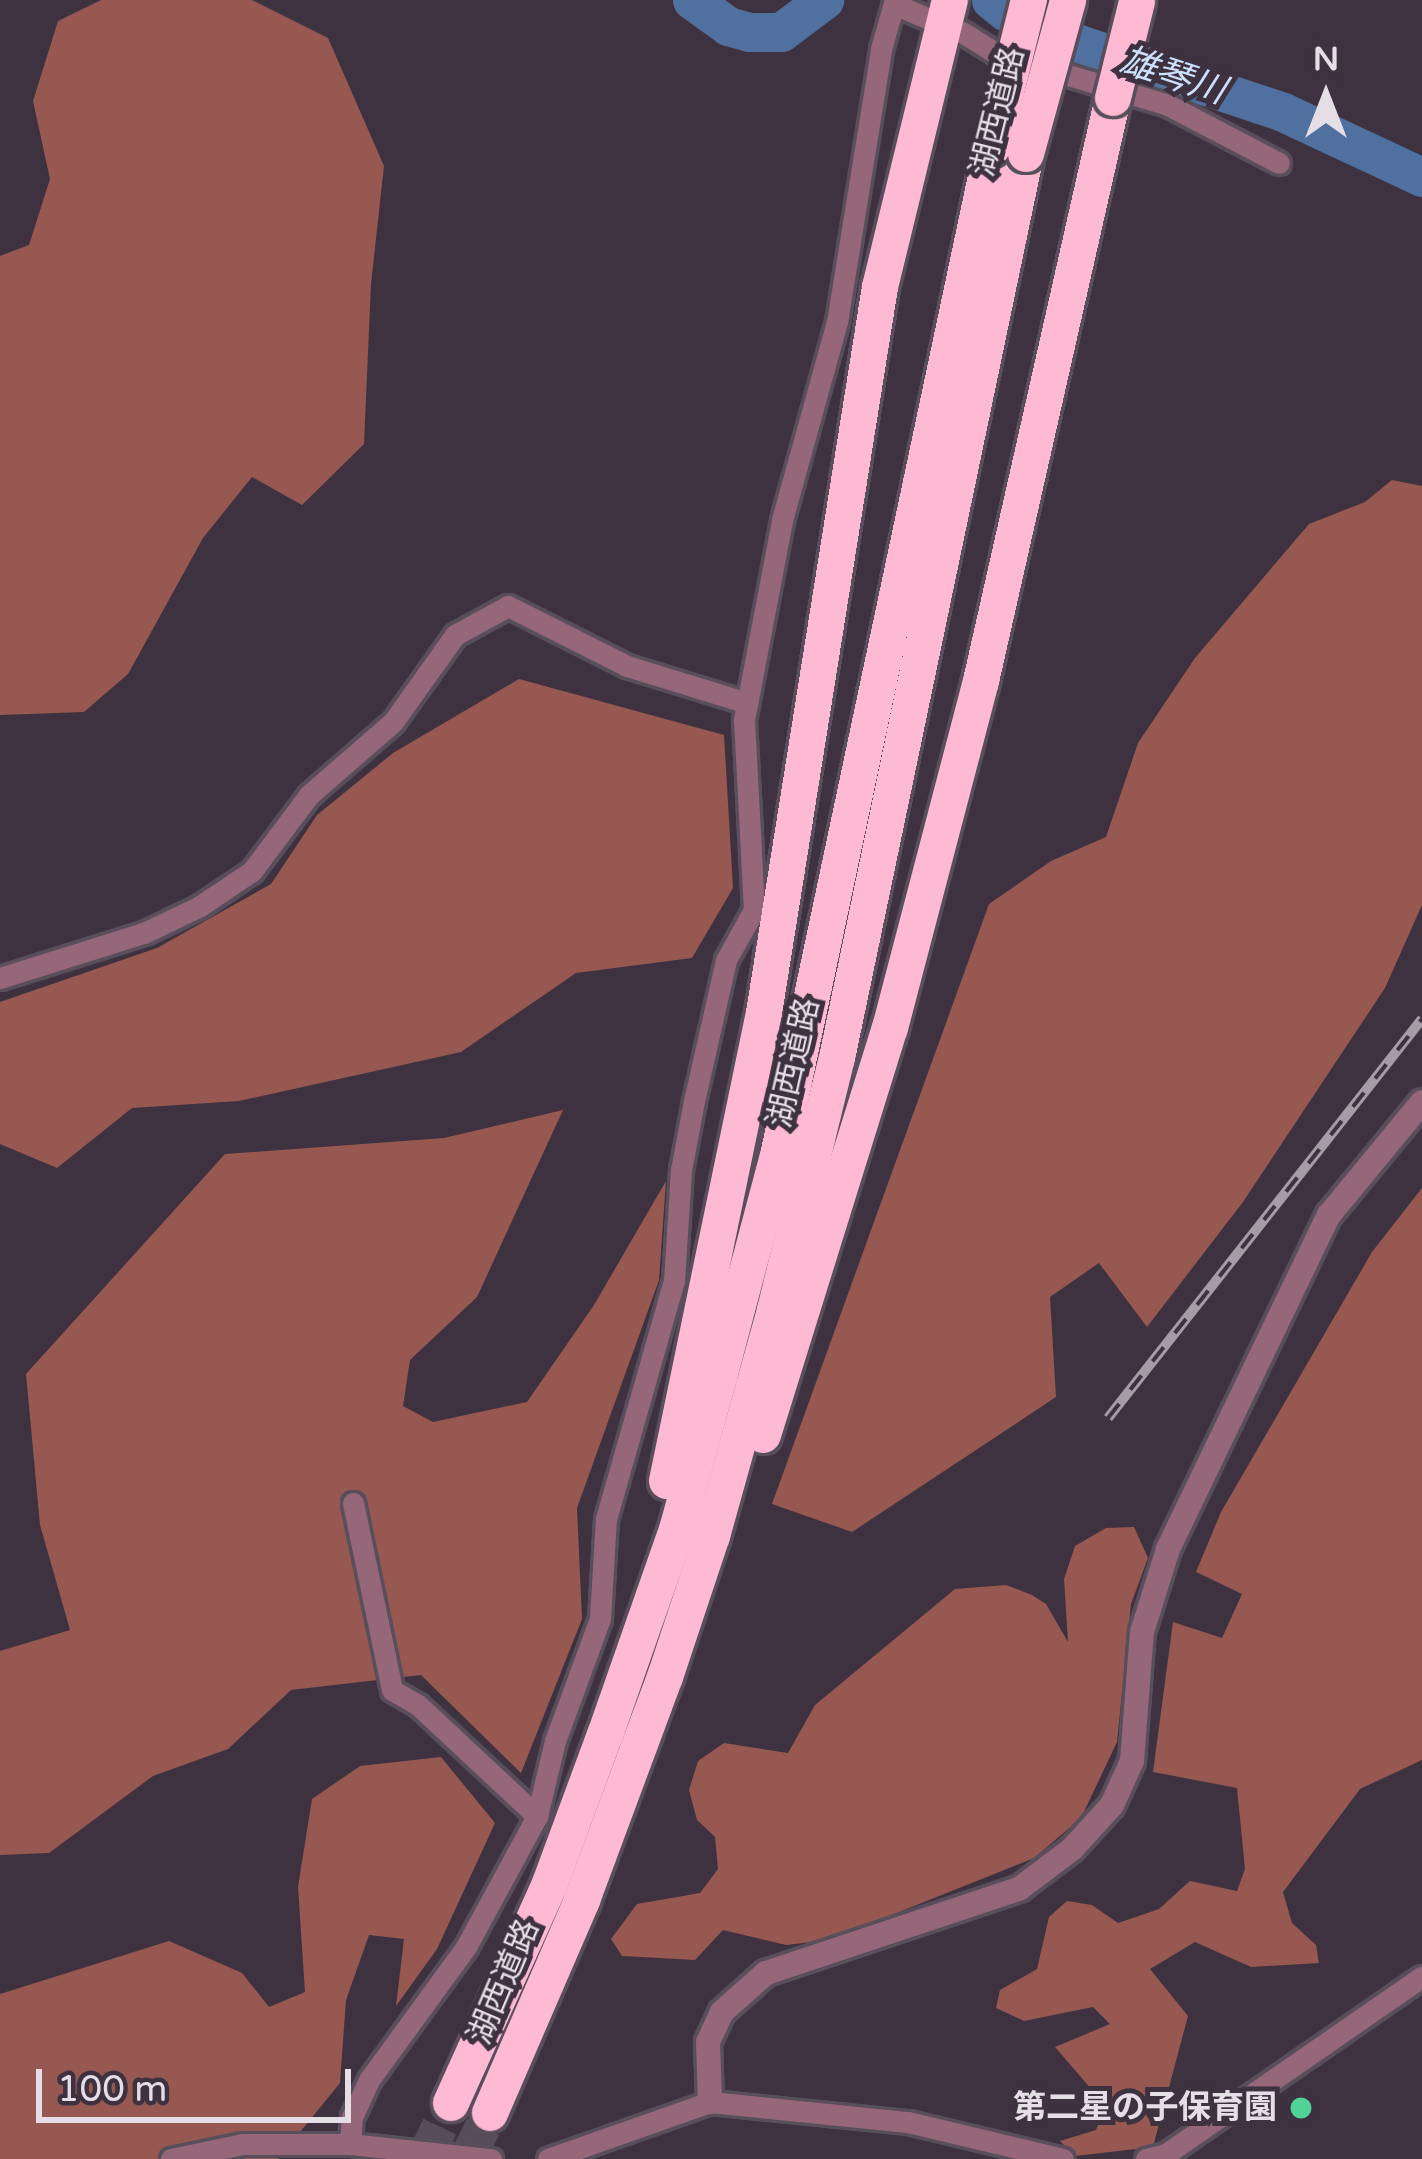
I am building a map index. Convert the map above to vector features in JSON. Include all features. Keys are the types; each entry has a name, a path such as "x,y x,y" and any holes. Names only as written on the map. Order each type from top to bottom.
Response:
{"highway":[{"name":"湖西道路","path":"490,2113 582,1900 664,1677 712,1536 776,1310 837,1058 1010,151 1029,0"},
{"name":"湖西道路","path":"451,2103 549,1886 678,1526 778,1156 1010,151 1067,0"},
{"path":"664,1677 785,1372 890,1028 981,681 1137,1"},
{"path":"605,1735 641,1600 733,1180 880,287 946,17"}],"street":[{"path":"350,2144 352,2117 368,2080 466,1947 537,1816 555,1741 600,1619 606,1519 674,1281 681,1170 726,960 754,910 747,703 782,520 837,322 881,49 894,2 946,17 995,53 1168,105 1279,163"},
{"path":"0,978 144,933 200,906 252,871 309,795 393,722 454,635 508,606 627,665 747,703"},
{"path":"710,2102 708,2042 722,2012 766,1973 1019,1889 1072,1850 1112,1804 1132,1761 1142,1632 1168,1549 1329,1215 1422,1102"},
{"path":"353,1503 392,1690 418,1706 537,1816"},
{"path":"1146,2159 1166,2153 1422,1977"},
{"path":"548,2159 710,2102 908,2122 1063,2159"},
{"path":"171,2159 242,2144 317,2152 350,2144 491,2159"}],"shaded area":[{"path":"101,0 252,0 328,38 384,166 371,284 364,444 302,505 252,477 203,538 128,674 84,712 0,715 0,256 29,245 50,179 33,101 58,21"},
{"path":"1392,480 1422,486 1422,905 1385,988 1243,1202 1147,1327 1099,1263 1050,1297 1056,1397 852,1532 772,1504 989,904 1051,861 1106,837 1138,743 1195,658 1309,524 1365,502"},
{"path":"519,679 724,735 733,888 692,958 576,973 461,1052 239,1101 132,1108 57,1168 0,1144 0,1002 157,948 271,884 317,815 393,753"},
{"path":"563,1110 477,1297 410,1360 403,1406 433,1422 527,1402 594,1305 666,1181 659,1280 577,1508 582,1619 521,1773 421,1675 291,1690 228,1749 153,1776 49,1853 0,1855 0,1651 70,1630 40,1525 26,1374 225,1154 444,1138"},
{"path":"1422,1188 1422,1760 1360,1789 1283,1892 1292,1923 1316,1945 1319,1963 1251,1967 1195,1942 1150,1969 1188,2016 1153,2147 1075,2156 1060,2141 1096,2130 1105,2105 1055,2047 1110,2024 1093,2007 1024,2021 996,2008 1000,1990 1037,1969 1049,1917 1067,1901 1092,1905 1118,1923 1159,1909 1190,1881 1237,1891 1245,1869 1237,1788 1153,1772 1173,1622 1222,1638 1242,1594 1196,1572 1221,1512 1372,1252"},
{"path":"1134,1527 1148,1558 1131,1604 1117,1742 1081,1818 1034,1858 829,1940 786,1945 723,1930 695,1960 622,1956 611,1939 637,1904 700,1893 718,1869 715,1837 697,1820 689,1790 698,1761 724,1743 788,1753 815,1705 955,1589 1006,1585 1032,1595 1046,1604 1068,1642 1064,1579 1075,1546 1106,1528"},
{"path":"441,1757 495,1823 437,1949 396,2006 404,1939 369,1935 346,2000 340,2083 278,2159 0,2159 0,1994 169,1941 242,1973 269,2007 305,1992 298,1887 312,1799 360,1766"}],"waterway":[{"name":"雄琴川","path":"692,0 728,26 749,32 781,32 824,0"},
{"name":"雄琴川","path":"991,0 1079,44 1283,112 1422,177"}],"tunnel":[{"path":"424,2159 451,2103"},
{"path":"467,2159 490,2113"}],"railway":[{"path":"1108,1418 1422,1019"}],"place":[{"name":"第二星の子保育園","path":"1301,2108"}]}
